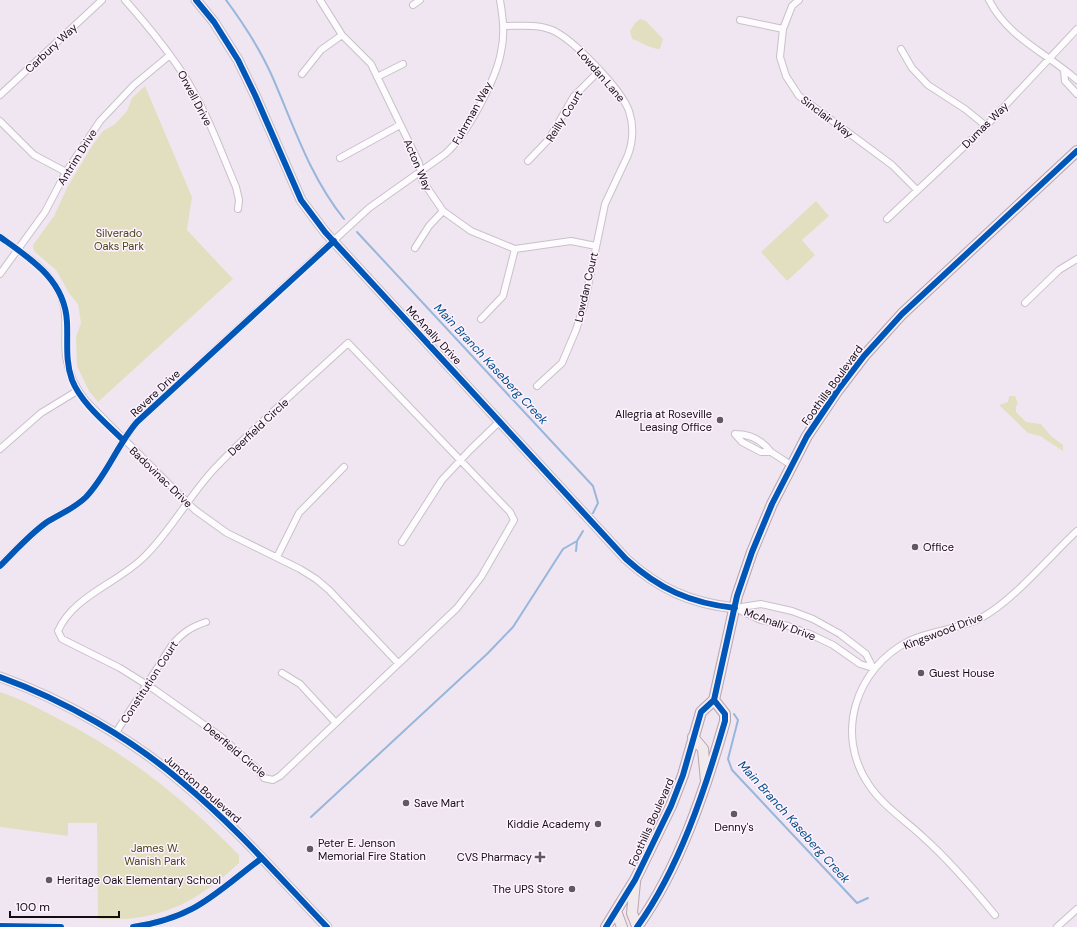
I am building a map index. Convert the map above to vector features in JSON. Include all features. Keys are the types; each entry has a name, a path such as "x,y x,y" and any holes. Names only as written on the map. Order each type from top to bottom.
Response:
{"main road":[{"name":"Foothills Boulevard","path":"606,927 635,880 671,806 683,775 701,712 714,700 735,608 752,552 772,504 791,465 838,390 879,338 902,314 1077,151"},
{"path":"637,927 668,874 706,785 725,721 724,712 714,700"},
{"path":"693,737 703,749 706,785"},
{"path":"635,880 632,913 637,927"},
{"path":"616,911 622,927"}],"street":[{"name":"Carbury Way","path":"0,95 102,0"},
{"name":"Orwell Drive","path":"125,0 151,29 188,83 210,125 236,187 239,200 238,209"},
{"name":"McAnally Drive","path":"196,0 214,22 238,60 301,200 312,217 621,554 645,576 680,595 710,605 735,608 762,604 792,611 813,619 840,634 866,654 873,668"},
{"name":"Acton Way","path":"320,0 342,35 365,56 377,77 419,163 422,180 443,211 470,231 515,250"},
{"path":"413,5 420,0"},
{"name":"Fuhrman Way","path":"334,241 369,208 453,147 462,136 496,70 501,53 504,26 500,0"},
{"name":"Sinclair Way","path":"799,0 792,6 782,29 780,57 786,76 799,96 892,165 917,190"},
{"path":"989,0 994,10 1010,30 1077,80"},
{"path":"740,20 782,29"},
{"name":"Lowdan Lane","path":"504,26 542,27 559,33 572,43 599,71 624,101 631,119 632,138 626,162 605,204 596,246"},
{"name":"Dumas Way","path":"888,219 986,126 1077,29"},
{"path":"302,74 321,50 342,35"},
{"path":"901,49 912,68 928,85 965,109 986,126"},
{"name":"Antrim Drive","path":"0,274 45,212 66,172 85,142 116,103 138,81 170,55"},
{"path":"377,77 403,64"},
{"name":"Reilly Court","path":"528,161 549,139 574,96 599,71"},
{"path":"1064,71 1065,81 1077,94"},
{"path":"0,121 34,155 66,172"},
{"path":"340,158 400,125"},
{"path":"415,248 429,226 443,211"},
{"name":"Badovinac Drive","path":"0,237 49,276 62,298 67,322 66,356 72,380 77,391 123,440 150,464 188,503 212,523 227,533 300,569 329,590 398,663"},
{"name":"Revere Drive","path":"0,566 47,523 71,509 84,498 104,474 123,440 137,422 334,241"},
{"path":"481,319 503,296 515,250 571,241 596,246"},
{"name":"Lowdan Court","path":"538,386 562,363 584,305 596,246"},
{"path":"1024,303 1060,270 1077,259"},
{"name":"Deerfield Circle","path":"348,343 460,459 510,512 514,520 470,593 457,608 280,776 273,780 264,778 240,753 200,720 120,668 62,639 58,631 62,623 85,600 123,575 144,558 217,466 348,343"},
{"path":"0,449 35,417 77,391"},
{"path":"402,542 442,480 460,459 500,422"},
{"path":"735,434 742,442 761,452 771,452 791,465"},
{"path":"277,557 299,512 344,467"},
{"name":"Kingswood Drive","path":"995,915 953,865 883,803 868,784 854,750 852,730 855,708 862,686 873,668 891,652 910,641 981,618 1000,605 1077,531"},
{"name":"McAnally Drive","path":"735,608 761,620 788,626 810,634 833,645 860,664 873,668"},
{"name":"Constitution Court","path":"116,734 172,645 192,626 206,622"},
{"path":"282,673 300,684 336,722"},
{"name":"Junction Boulevard","path":"0,677 47,697 116,734 182,782 262,858 327,927"},
{"path":"133,927 171,919 193,910 215,896 262,858"},
{"path":"1058,927 1077,909"},
{"path":"0,926 61,927"}],"green space":[{"path":"640,19 646,21 663,39 660,49 653,48 632,39 630,31 635,23"},
{"name":"Silverado Oaks Park","path":"145,86 192,197 187,230 233,279 98,402 89,391 77,366 76,337 81,323 78,304 69,293 56,270 34,251 33,245 54,216 68,186 92,146 103,131 115,124 127,111 132,98"},
{"path":"816,201 829,216 802,240 815,255 787,281 761,252"},
{"path":"1009,396 1015,396 1018,404 1016,406 1016,412 1026,422 1041,424 1051,436 1063,445 1063,451 1040,436 1028,433 999,405 1008,402"},
{"name":"James W. Wanish Park","path":"0,692 28,703 81,731 130,761 176,796 218,834 239,855 239,863 206,890 194,898 169,910 136,918 98,919 97,823 68,823 68,836 0,827"}],"waterway":[{"name":"Main Branch Kaseberg Creek","path":"226,0 257,46 272,76 295,132 312,168 321,185 344,219"},
{"name":"Main Branch Kaseberg Creek","path":"357,232 593,486 598,503 593,513"},
{"name":"Main Branch Kaseberg Creek","path":"576,551 577,541 583,531"},
{"path":"311,817 487,654 513,627 563,549 577,541"},
{"name":"Main Branch Kaseberg Creek","path":"734,714 738,720 728,759 732,770 857,903 868,898"}],"cycle path":[{"path":"196,0 214,22 238,60 301,200 325,232 626,559 651,579 676,593 719,606 735,608"},
{"path":"606,927 635,880 671,806 683,775 701,712 714,700 737,596 752,552 772,504 807,436 838,390 864,356 902,314 1077,151"},
{"path":"0,237 34,262 53,282 65,307 68,358 72,380 81,397 123,440"},
{"path":"0,566 47,522 82,501 100,479 137,422 334,241"},
{"path":"0,677 24,686 73,709 120,736 163,767 221,817 327,927"},
{"path":"637,927 666,880 678,855 709,774 725,721 725,714 714,700"},
{"path":"133,927 155,923 173,917 204,902 262,858"},
{"path":"0,926 61,927"}],"place":[{"name":"Allegria at Roseville Leasing Office","path":"720,420"},
{"name":"Office","path":"915,547"},
{"name":"Guest House","path":"921,673"},
{"name":"Save Mart","path":"406,803"},
{"name":"Denny's","path":"734,814"},
{"name":"Kiddie Academy","path":"598,824"},
{"name":"Peter E. Jenson Memorial Fire Station","path":"310,849"},
{"name":"CVS Pharmacy","path":"540,857"},
{"name":"Heritage Oak Elementary School","path":"49,880"},
{"name":"The UPS Store","path":"572,889"}]}
